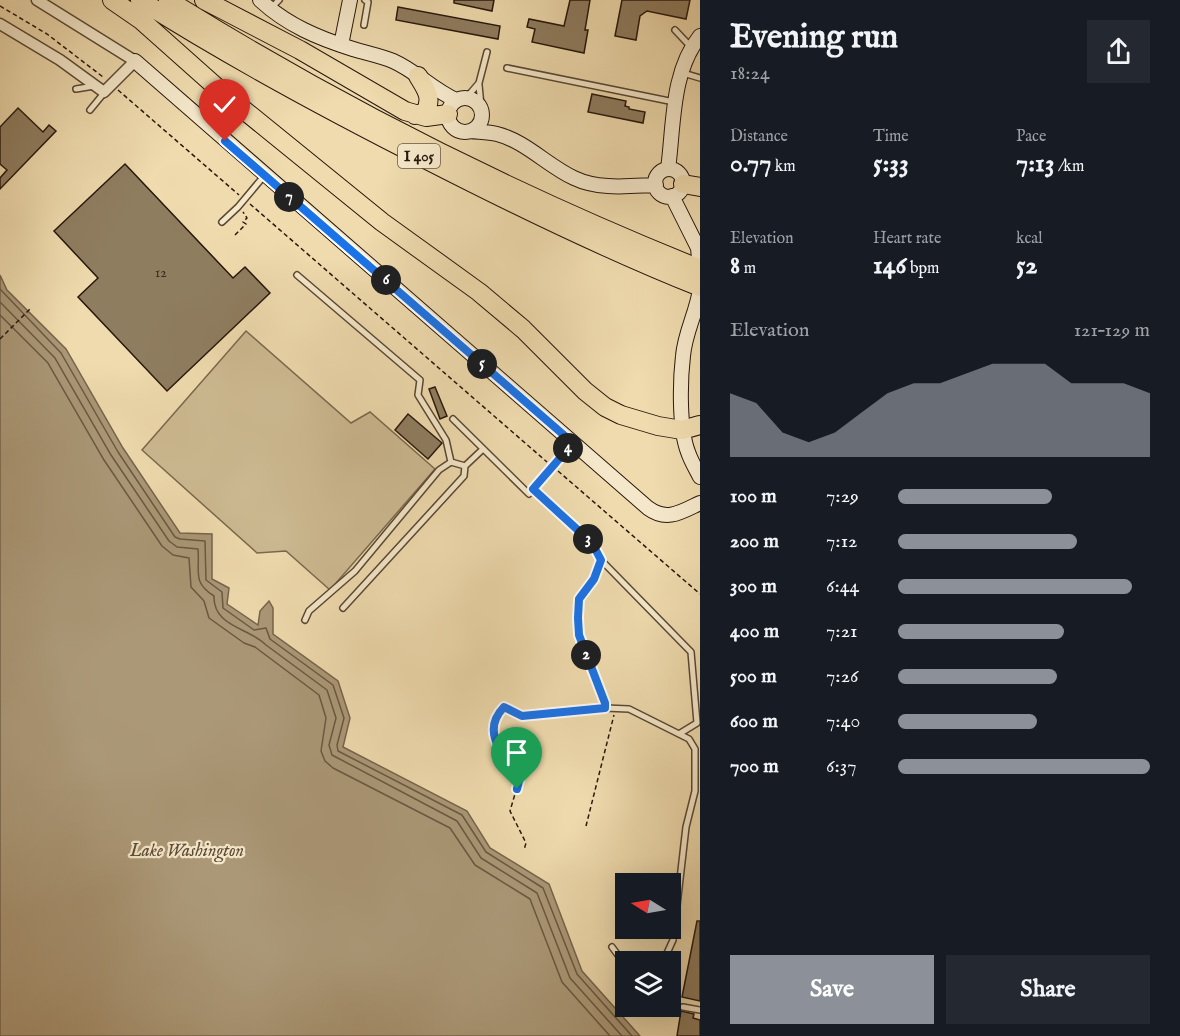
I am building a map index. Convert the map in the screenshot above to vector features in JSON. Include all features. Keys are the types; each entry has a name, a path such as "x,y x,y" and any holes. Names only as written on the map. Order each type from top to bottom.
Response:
{"highway":[{"path":"112,0 141,20 223,93 382,222 479,292 523,329 585,391 605,407 621,415 658,426 682,429 700,425"},
{"name":"I 405","path":"140,0 265,75 348,120 530,211 652,258 700,269"},
{"name":"I 405","path":"168,0 364,112 652,258 699,293"},
{"path":"204,0 238,16 415,115 426,117 455,106"},
{"path":"415,115 425,112 429,104 429,94 418,76"}],"street":[{"path":"37,0 135,61 264,176 654,512 667,516 677,515 700,503"},
{"path":"341,45 350,0"},
{"path":"269,3 296,27 341,45 392,61 418,76 455,106 482,111 498,134"},
{"path":"0,24 102,86 135,61"},
{"path":"668,169 681,72 696,42"},
{"path":"455,106 455,128 470,132 498,134 581,180 626,188 656,185"},
{"path":"470,132 479,126 482,111"},
{"path":"685,189 660,193 656,185 657,176 668,169 677,171 685,189 698,248 700,269"},
{"path":"699,293 682,356 682,429 688,453 700,477"}],"lane":[{"path":"364,26 368,2 365,0"},
{"path":"675,30 696,42"},
{"path":"482,111 479,83 487,52"},
{"path":"507,68 676,102"},
{"path":"681,72 700,78"},
{"path":"455,106 479,83"},
{"path":"76,89 102,86"},
{"path":"90,110 102,86"},
{"path":"222,222 241,204 264,176"},
{"path":"297,275 420,380 418,395 446,440 451,462"},
{"path":"453,419 529,494 573,443"},
{"path":"343,608 464,476 465,466 483,449"},
{"path":"305,620 309,611 355,571 439,470 451,462 465,466"},
{"path":"533,489 592,543 601,560 691,652 697,723 679,734"},
{"path":"601,560 594,579 579,599 578,618 579,635 605,708"},
{"path":"522,716 605,708 630,709 689,739 694,749 695,791 686,827 672,940 668,951"},
{"path":"612,946 616,951"},
{"path":"682,1007 700,1010"}],"path":[{"path":"0,6 47,34 102,86"},
{"path":"118,90 240,195"},
{"path":"249,204 548,462"},
{"path":"235,235 246,224 243,222 247,218"},
{"path":"0,339 31,308"},
{"path":"555,469 700,594"},
{"path":"522,716 504,707 494,717 493,737 520,777 510,810 526,843 524,850"},
{"path":"586,826 616,708"}],"shaded area":[{"path":"246,331 351,423 370,412 435,469 330,590 286,551 257,553 142,450"}],"water":[{"name":"Lake Washington","path":"0,275 7,290 66,349 123,448 180,533 212,534 212,579 229,588 227,604 258,625 260,611 269,601 273,608 273,634 338,681 350,718 343,747 467,811 490,848 549,884 582,971 615,1008 615,1017 623,1017 640,1036 0,1036"}],"building":[{"path":"454,0 494,0 492,11 454,3"},
{"path":"570,0 590,0 584,53 532,42 535,29 527,27 529,19 564,26"},
{"path":"622,0 690,0 686,19 647,11 640,16 636,40 615,36"},
{"path":"398,7 500,26 498,39 396,20"},
{"path":"592,94 626,101 625,106 629,109 645,112 643,123 588,112"},
{"path":"18,108 43,132 49,125 56,131 0,189 0,178 7,170 0,164 0,127"},
{"path":"125,164 233,278 245,267 270,293 167,391 78,297 98,278 54,231"},
{"path":"435,387 447,416 440,419 429,389"},
{"path":"408,414 442,443 428,459 395,430"},
{"path":"697,921 700,921 700,1001 682,997"},
{"path":"681,1011 694,1014 693,1018 700,1020 700,1036 677,1036"}],"route":[{"path":"225,141 573,443 533,489 592,543 601,560 594,579 579,599 578,618 579,635 605,708 522,716 504,707 494,717 493,737 520,777 517,789"}]}
